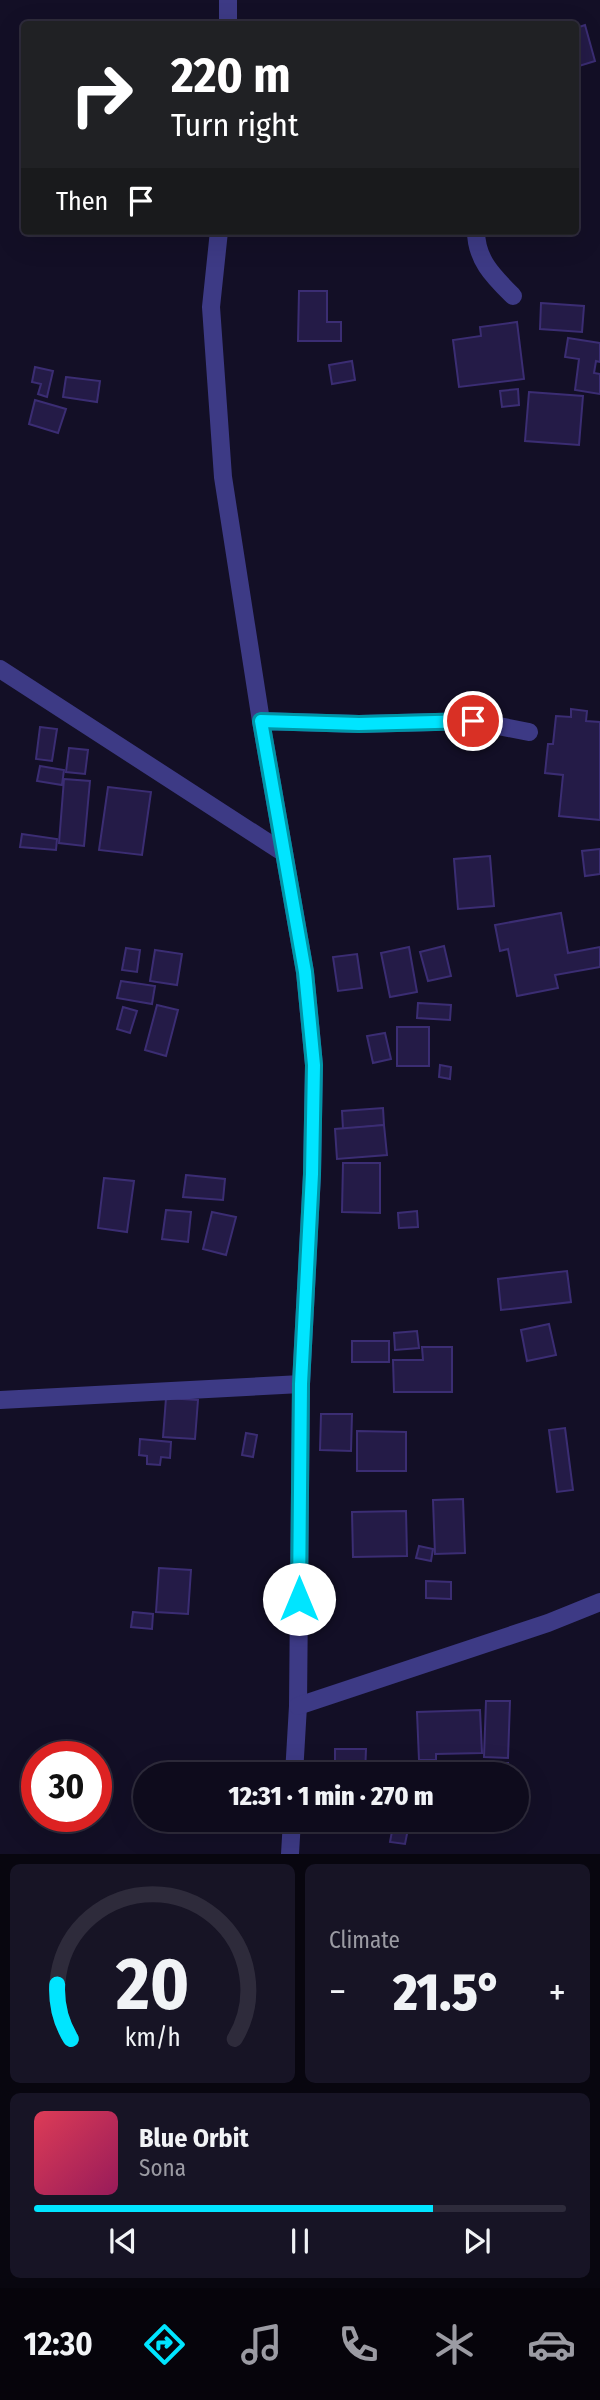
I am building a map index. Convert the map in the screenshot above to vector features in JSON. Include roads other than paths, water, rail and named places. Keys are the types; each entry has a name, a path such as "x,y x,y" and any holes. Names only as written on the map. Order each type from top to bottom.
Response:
{"street":[{"path":"228,0 228,21"},
{"path":"219,235 211,307 223,477 261,721 305,972 314,1065 312,1174 301,1384 299,1706 295,1762"},
{"path":"476,235 485,267 513,296"},
{"path":"0,670 284,853"},
{"path":"261,721 359,724 473,721 529,732"},
{"path":"0,1400 301,1384"},
{"path":"299,1706 548,1623 600,1602"},
{"path":"290,1854 291,1832"}]}
